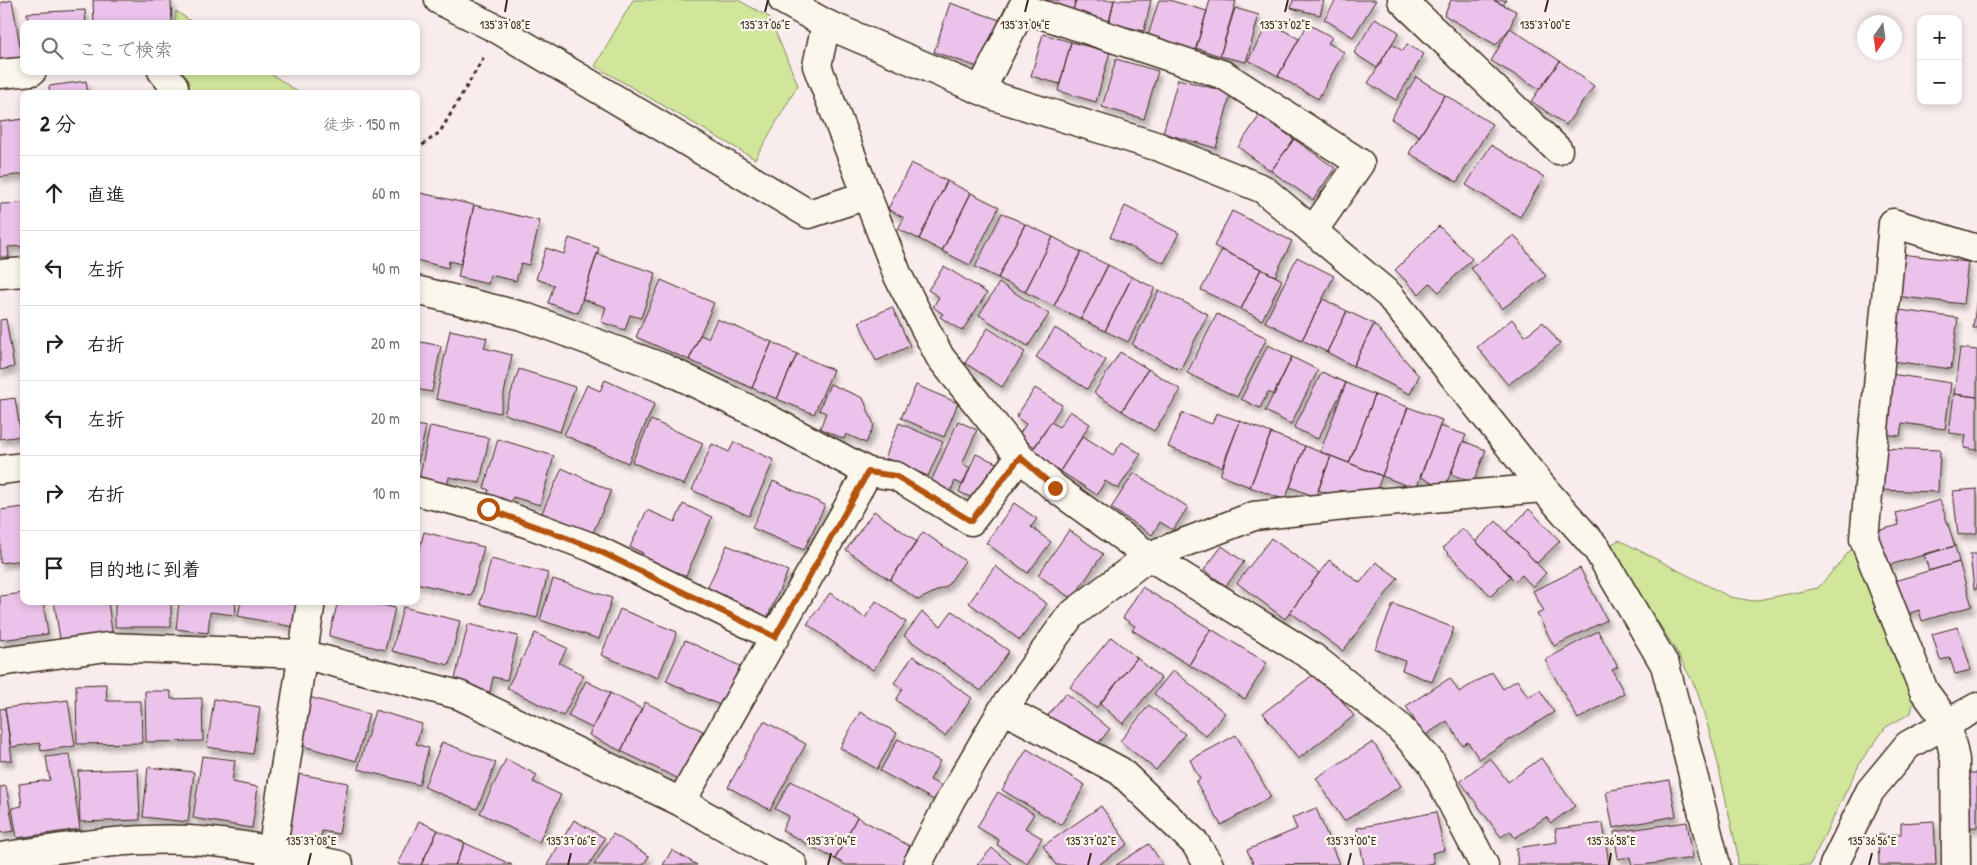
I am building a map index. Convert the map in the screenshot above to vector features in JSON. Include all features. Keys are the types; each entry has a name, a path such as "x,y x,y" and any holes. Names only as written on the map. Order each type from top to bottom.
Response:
{"street":[{"path":"439,0 499,30 809,214 867,195"},
{"path":"783,0 826,24 997,97 1159,147 1263,189 1390,295 1544,488 1597,549 1665,665 1716,865"},
{"path":"1413,4 1558,150"},
{"path":"981,90 1022,8 1224,75 1360,163 1313,231"},
{"path":"826,24 817,66 898,276 940,357 1020,457 1055,488 1149,556 1314,658 1398,726 1432,762 1484,865"},
{"path":"0,74 20,72"},
{"path":"165,75 174,86 174,90"},
{"path":"1956,865 1955,760 1947,722 1924,691 1864,539 1893,223 1977,249"},
{"path":"0,274 20,272"},
{"path":"420,291 522,316 664,368 765,417 868,472 896,476 971,521 1020,457"},
{"path":"0,470 20,468"},
{"path":"682,802 868,472"},
{"path":"917,865 951,798 1003,709 1070,616 1149,556 1254,516 1544,488"},
{"path":"420,492 488,509 591,547 775,637"},
{"path":"271,858 310,605"},
{"path":"0,662 107,647 302,654 459,695 682,802 793,865"},
{"path":"1834,865 1870,791 1908,745 1977,707"},
{"path":"1003,709 1120,771 1195,844 1209,865"},
{"path":"0,857 113,841 189,840 271,858 339,865"}],"path":[{"path":"420,147 440,132 499,30"}],"green space":[{"path":"633,0 738,0 769,17 798,85 755,159 595,66"},
{"path":"176,11 189,20 175,20"},
{"path":"176,75 273,75 295,90 181,90"},
{"path":"1619,540 1730,597 1753,601 1818,588 1854,546 1915,695 1911,713 1886,727 1861,761 1810,865 1738,865 1737,851 1715,751 1697,690 1674,647 1609,546"}],"building":[{"path":"12,0 20,46 20,57 0,60 0,3"},
{"path":"93,0 171,0 172,20 94,20"},
{"path":"1034,0 1076,0 1073,10"},
{"path":"1076,0 1114,0 1109,23 1072,14"},
{"path":"1114,0 1151,0 1144,31 1109,23"},
{"path":"1159,0 1169,0 1207,11 1195,52 1147,39"},
{"path":"1210,0 1236,1 1220,56 1196,48"},
{"path":"1293,0 1324,0 1320,15 1291,8"},
{"path":"1336,0 1376,0 1353,37 1324,19"},
{"path":"1451,0 1493,0 1516,11 1510,28 1496,45 1444,15"},
{"path":"1493,0 1506,0 1503,5"},
{"path":"950,3 1000,20 984,69 934,52"},
{"path":"1235,8 1259,15 1246,62 1220,56"},
{"path":"85,10 86,20 28,20 27,13"},
{"path":"1375,18 1399,32 1377,68 1354,53"},
{"path":"1269,22 1299,39 1278,76 1248,60"},
{"path":"1308,24 1332,37 1328,43 1344,52 1318,99 1278,76"},
{"path":"1510,28 1560,61 1540,89 1491,61"},
{"path":"1043,34 1071,42 1060,84 1031,76"},
{"path":"1071,42 1110,52 1096,102 1058,91"},
{"path":"1392,44 1403,51 1407,44 1424,54 1396,100 1368,83"},
{"path":"1116,59 1158,71 1144,119 1102,107"},
{"path":"1560,61 1594,86 1566,125 1531,101"},
{"path":"1416,77 1445,95 1420,136 1391,119"},
{"path":"1178,79 1231,93 1216,148 1163,133"},
{"path":"86,81 87,90 50,90 49,86"},
{"path":"1445,95 1492,124 1457,182 1409,153"},
{"path":"1260,115 1294,139 1271,171 1238,147"},
{"path":"20,120 20,174 0,177 0,122"},
{"path":"1294,139 1335,168 1313,200 1271,171"},
{"path":"1491,145 1544,177 1520,217 1466,185"},
{"path":"911,163 947,181 919,239 898,229 904,218 888,209"},
{"path":"947,181 971,193 942,251 919,239"},
{"path":"420,193 474,205 461,264 449,261 448,268 420,261"},
{"path":"971,193 999,207 970,265 942,251"},
{"path":"20,203 20,246 8,247 9,257 0,257 0,204"},
{"path":"474,205 540,221 529,265 521,263 516,281 490,275 488,284 458,277"},
{"path":"1125,206 1179,233 1164,263 1110,237"},
{"path":"1232,211 1292,241 1275,276 1214,246"},
{"path":"1002,213 1025,224 998,278 975,267"},
{"path":"1025,224 1053,237 1025,292 998,278"},
{"path":"1439,226 1472,259 1439,292 1430,283 1419,294 1395,270"},
{"path":"1514,235 1546,276 1502,309 1471,268"},
{"path":"1053,237 1081,252 1054,306 1025,292"},
{"path":"569,238 599,248 578,313 548,303 554,285 536,279 546,248 564,254"},
{"path":"1222,250 1261,269 1241,309 1201,290"},
{"path":"1081,252 1108,265 1081,319 1054,306"},
{"path":"597,254 656,273 641,318 630,315 625,330 601,322 606,307 582,299"},
{"path":"1901,254 1968,262 1963,304 1896,296"},
{"path":"1297,257 1334,276 1302,340 1265,322"},
{"path":"1108,265 1132,277 1105,331 1081,319"},
{"path":"944,266 987,293 962,331 940,317 943,314 933,307 939,297 928,290"},
{"path":"1261,269 1282,280 1262,320 1241,309"},
{"path":"1132,277 1155,288 1128,342 1105,331"},
{"path":"661,280 714,303 689,360 636,337"},
{"path":"999,283 1049,314 1028,346 979,315"},
{"path":"1159,290 1208,314 1180,370 1132,345"},
{"path":"1977,297 1977,328 1973,328"},
{"path":"1323,299 1347,311 1327,352 1302,340"},
{"path":"892,307 910,346 876,361 859,322"},
{"path":"1892,309 1958,318 1951,369 1885,360"},
{"path":"1347,311 1374,324 1353,366 1327,352"},
{"path":"1217,314 1267,338 1237,397 1187,373"},
{"path":"6,319 14,367 0,370 0,320"},
{"path":"717,319 772,342 752,388 689,360 700,335 708,338"},
{"path":"1512,319 1525,336 1543,322 1560,344 1508,385 1477,347"},
{"path":"1374,324 1419,376 1410,394 1353,366"},
{"path":"988,328 1025,352 1002,387 965,363"},
{"path":"1055,328 1106,360 1087,389 1036,357"},
{"path":"450,330 487,338 484,348 512,355 500,413 436,399"},
{"path":"420,342 441,346 432,392 420,390"},
{"path":"772,342 797,354 777,399 752,388"},
{"path":"1268,345 1292,357 1274,395 1268,392 1260,408 1241,399"},
{"path":"1960,348 1977,350 1977,397 1954,394"},
{"path":"1120,352 1148,369 1122,411 1094,393"},
{"path":"797,354 833,370 814,414 777,399"},
{"path":"1292,357 1318,370 1291,424 1265,411"},
{"path":"519,369 575,387 560,432 504,414"},
{"path":"1148,369 1181,390 1154,431 1122,411"},
{"path":"1322,372 1346,383 1318,439 1294,428"},
{"path":"1884,373 1951,383 1945,429 1902,423 1900,436 1876,433"},
{"path":"605,380 655,403 628,463 564,435 587,385 600,391"},
{"path":"1346,383 1375,395 1349,463 1320,452"},
{"path":"830,384 863,398 874,425 866,443 846,434 844,439 820,428 826,413 819,410"},
{"path":"916,385 958,403 944,437 901,418"},
{"path":"1035,388 1062,405 1035,447 1018,436 1026,424 1016,417"},
{"path":"1954,394 1977,397 1977,450 1964,448 1966,435 1949,433"},
{"path":"1375,395 1408,407 1382,476 1349,463"},
{"path":"15,398 20,436 0,439 0,400"},
{"path":"1408,407 1442,420 1416,489 1382,476"},
{"path":"1070,411 1090,424 1060,471 1031,452 1051,422 1059,427"},
{"path":"1182,413 1212,424 1216,413 1240,421 1222,467 1168,447"},
{"path":"651,420 703,443 684,485 632,462"},
{"path":"958,421 977,430 962,464 970,468 963,485 955,481 949,495 929,486"},
{"path":"1240,421 1271,433 1250,487 1220,475"},
{"path":"899,423 943,442 928,476 885,458"},
{"path":"420,426 426,427 420,453"},
{"path":"430,426 489,438 480,483 449,477 447,486 420,480"},
{"path":"1440,426 1466,435 1445,487 1420,477"},
{"path":"1271,433 1305,446 1285,500 1250,487"},
{"path":"1083,436 1113,455 1122,442 1141,454 1118,489 1105,481 1097,495 1060,471"},
{"path":"498,439 554,456 540,505 513,497 510,506 486,500 489,490 484,488"},
{"path":"1463,441 1486,450 1473,483 1451,474"},
{"path":"734,442 774,460 749,516 692,490 712,444 729,452"},
{"path":"1305,446 1331,456 1316,497 1290,487"},
{"path":"1881,448 1940,450 1938,492 1880,490"},
{"path":"976,454 999,464 982,502 959,492"},
{"path":"1331,456 1382,476 1375,494 1359,498 1340,490 1337,497 1318,490"},
{"path":"562,468 611,491 591,537 541,515"},
{"path":"1134,473 1188,507 1173,530 1160,522 1152,535 1111,508"},
{"path":"773,481 825,505 804,550 752,528"},
{"path":"1977,489 1977,533 1958,535 1953,491"},
{"path":"1940,500 1955,546 1879,568 1869,533 1899,525 1896,513"},
{"path":"1014,503 1037,519 1031,527 1051,542 1028,573 986,543"},
{"path":"683,504 712,517 684,580 640,560 643,553 630,547 647,510 675,522"},
{"path":"20,508 20,560 0,563 0,510"},
{"path":"1529,509 1560,541 1537,563 1506,532"},
{"path":"874,511 917,542 890,580 846,550"},
{"path":"1496,521 1546,573 1533,587 1522,575 1515,581 1476,541"},
{"path":"1462,528 1511,576 1491,596 1443,548"},
{"path":"1069,530 1103,554 1072,599 1038,575"},
{"path":"424,532 484,547 471,596 420,584 420,548"},
{"path":"923,532 965,561 947,586 918,600 890,580"},
{"path":"1271,538 1319,573 1285,619 1237,583"},
{"path":"727,545 788,571 767,618 706,591"},
{"path":"1222,546 1244,562 1226,586 1204,570"},
{"path":"1955,546 1959,562 1929,571 1924,554"},
{"path":"1970,554 1977,554 1977,589 1974,589"},
{"path":"491,559 548,573 537,618 480,604"},
{"path":"1329,560 1360,583 1376,562 1398,578 1343,651 1290,612"},
{"path":"1959,562 1972,606 1922,621 1919,610 1904,615 1894,581"},
{"path":"995,566 1047,604 1020,640 969,603"},
{"path":"1580,568 1607,620 1554,646 1537,614 1544,611 1533,591"},
{"path":"553,579 612,598 599,639 540,620"},
{"path":"1142,587 1211,629 1189,665 1132,630 1135,626 1123,618"},
{"path":"830,593 865,618 876,601 906,622 873,670 807,624"},
{"path":"20,594 20,605 44,605 48,634 0,640 0,596"},
{"path":"1393,604 1454,628 1432,682 1402,670 1405,661 1375,649"},
{"path":"55,605 109,605 112,632 60,639"},
{"path":"115,605 171,605 171,627 115,627"},
{"path":"179,605 236,605 235,615 210,612 208,633 176,629"},
{"path":"240,605 298,605 294,627 238,616"},
{"path":"337,605 383,605 395,608 385,650 329,636"},
{"path":"403,607 460,621 449,665 392,651"},
{"path":"620,609 677,632 658,678 601,655"},
{"path":"952,611 1009,651 981,691 904,636 922,612 941,626"},
{"path":"468,624 518,636 507,680 493,677 490,692 454,683"},
{"path":"1958,627 1971,670 1955,674 1950,658 1940,660 1932,634"},
{"path":"1211,629 1267,663 1245,699 1189,665"},
{"path":"1598,631 1618,667 1612,670 1624,693 1578,719 1545,660"},
{"path":"535,633 567,648 559,663 584,675 563,716 507,688"},
{"path":"1111,637 1137,658 1096,708 1070,687"},
{"path":"685,640 740,666 722,706 666,681"},
{"path":"913,656 972,698 945,736 896,700 903,689 894,683"},
{"path":"1137,658 1161,678 1123,724 1100,704"},
{"path":"1173,670 1225,713 1206,736 1154,694"},
{"path":"1318,671 1354,716 1298,759 1263,713"},
{"path":"1492,672 1503,689 1517,680 1528,697 1540,690 1554,712 1479,759 1468,742 1462,745 1447,721 1424,736 1406,706 1450,678 1459,692"},
{"path":"586,681 610,693 592,728 568,716"},
{"path":"106,684 107,701 141,701 142,743 77,744 76,685"},
{"path":"145,691 171,691 171,699 202,698 203,741 146,742"},
{"path":"610,693 642,709 621,751 589,735"},
{"path":"1066,693 1110,729 1092,751 1048,715"},
{"path":"309,697 369,714 356,761 296,744"},
{"path":"214,699 260,707 253,754 207,747"},
{"path":"68,700 75,746 41,751 40,743 11,747 5,708"},
{"path":"645,702 703,731 679,779 621,751"},
{"path":"1149,705 1185,734 1156,770 1120,741"},
{"path":"5,708 12,760 0,761 0,709"},
{"path":"375,710 422,724 416,744 429,748 419,785 358,769"},
{"path":"860,712 897,733 877,769 840,748"},
{"path":"764,721 806,744 770,810 728,787"},
{"path":"1236,735 1271,797 1221,825 1196,782 1200,779 1190,760"},
{"path":"898,739 940,761 930,780 942,786 934,800 880,771"},
{"path":"442,742 496,763 477,809 424,787"},
{"path":"1373,742 1401,786 1344,821 1316,778"},
{"path":"1027,749 1085,785 1061,825 1002,790"},
{"path":"69,754 80,829 17,838 12,808 22,806 19,784 50,780 46,757"},
{"path":"202,756 235,760 232,782 258,787 252,828 193,818"},
{"path":"1490,758 1508,782 1541,758 1575,806 1551,823 1546,817 1515,838 1510,831 1501,837 1460,781"},
{"path":"506,759 537,775 533,782 561,795 539,842 480,813"},
{"path":"148,767 194,772 188,822 143,817"},
{"path":"138,769 140,820 80,822 78,771"},
{"path":"293,773 348,783 339,834 322,831 320,841 282,834"},
{"path":"1961,773 1977,773 1977,827 1964,828"},
{"path":"1669,780 1676,816 1613,828 1606,791"},
{"path":"791,781 857,817 835,859 782,830 789,816 775,809"},
{"path":"6,786 14,831 0,833 0,787"},
{"path":"998,792 1034,814 1025,828 1042,838 1027,863 997,845 999,840 977,827"},
{"path":"1101,806 1128,844 1098,865 1056,865 1043,846"},
{"path":"1316,808 1339,864 1254,865 1247,850 1297,829 1292,818"},
{"path":"1436,812 1444,850 1432,853 1434,863 1422,865 1364,865 1357,828"},
{"path":"857,817 915,849 906,865 846,865 835,859"},
{"path":"574,820 605,838 589,865 547,865"},
{"path":"419,821 438,830 421,865 400,865 398,864"},
{"path":"1934,821 1936,865 1879,865 1878,835 1901,834 1901,823"},
{"path":"1687,822 1693,858 1643,865 1632,865 1630,857 1618,859 1614,832"},
{"path":"1603,823 1609,865 1518,865 1516,848 1557,842 1555,829"},
{"path":"438,830 465,843 455,865 421,865"},
{"path":"613,834 649,856 643,865 594,865"},
{"path":"465,843 512,865 455,865"},
{"path":"1149,844 1163,865 1116,865"},
{"path":"992,848 1012,865 977,865"},
{"path":"672,850 697,865 663,865"}],"route":[{"path":"488,509 591,547 775,637 868,472 896,476 971,521 1020,457 1055,488"}]}
